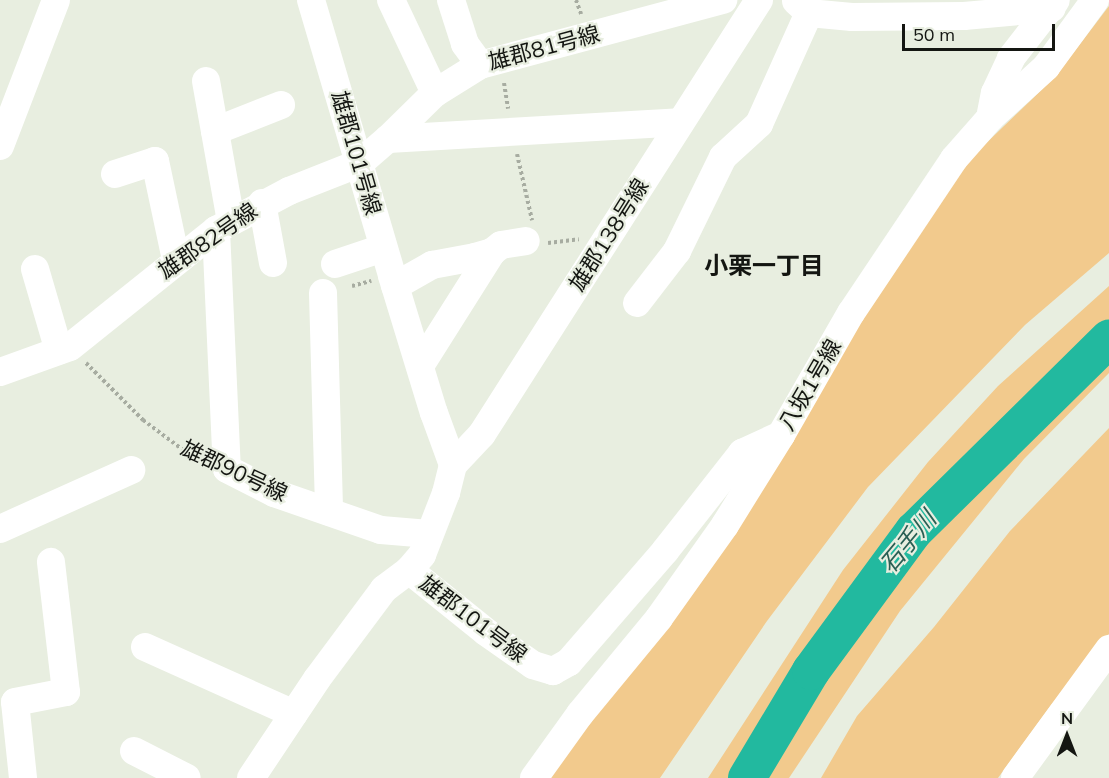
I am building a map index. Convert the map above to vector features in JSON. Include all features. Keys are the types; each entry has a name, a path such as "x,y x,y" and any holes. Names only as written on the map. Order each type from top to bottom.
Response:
{"street":[{"path":"0,146 56,0"},
{"name":"雄郡101号線","path":"311,0 393,281 453,465 446,493 422,555 409,570 486,632 533,665 553,671 569,662 665,552 742,453 781,435"},
{"path":"391,0 435,93"},
{"path":"451,0 465,44 490,62"},
{"name":"雄郡81号線","path":"388,139 435,93 490,62 723,0"},
{"name":"雄郡138号線","path":"453,465 482,434 759,0"},
{"name":"八坂1号線","path":"534,778 580,714 659,618 725,525 781,435 851,313 954,159 990,118 1046,67 1095,0"},
{"path":"990,118 995,93 1011,58 1054,4"},
{"path":"637,303 677,251 723,158 759,124 802,7 852,17 964,16 1054,4"},
{"path":"206,81 215,131 224,226 227,469"},
{"path":"215,131 281,105"},
{"path":"388,139 680,122"},
{"name":"雄郡82号線","path":"0,372 65,349 177,260 224,226 262,204 360,163 388,139"},
{"path":"115,174 155,161 177,260"},
{"path":"262,204 273,263"},
{"path":"393,281 432,265 492,252 501,245 532,235"},
{"path":"335,264 383,248"},
{"path":"420,366 471,303 492,252"},
{"path":"35,269 65,349"},
{"path":"323,293 329,512"},
{"name":"雄郡90号線","path":"227,469 274,493 381,530 429,534"},
{"path":"0,529 131,470"},
{"path":"23,778 8,703 66,692 49,563"},
{"path":"251,778 317,679 384,589 409,570"},
{"path":"145,647 294,714"},
{"path":"1015,778 1109,650"},
{"path":"134,751 187,778"}],"path":[{"path":"490,62 512,133 532,235 608,236"},
{"path":"323,293 393,281"},
{"name":"雄郡90号線","path":"65,349 143,420 186,452 227,469"}],"shaded area":[{"path":"1109,6 1109,253 1025,325 868,487 767,621 660,778 548,778 949,179 1055,77"},
{"path":"1109,286 1109,373 1024,459 900,611 789,778 708,778 843,570 928,462 998,386"},
{"path":"1109,428 1109,634 1051,705 998,778 821,778 857,716 934,627 1010,531"}],"waterway":[{"name":"石手川","path":"747,778 811,671 914,531 1109,339"}],"district":[{"name":"小栗一丁目","path":"764,266"}]}
